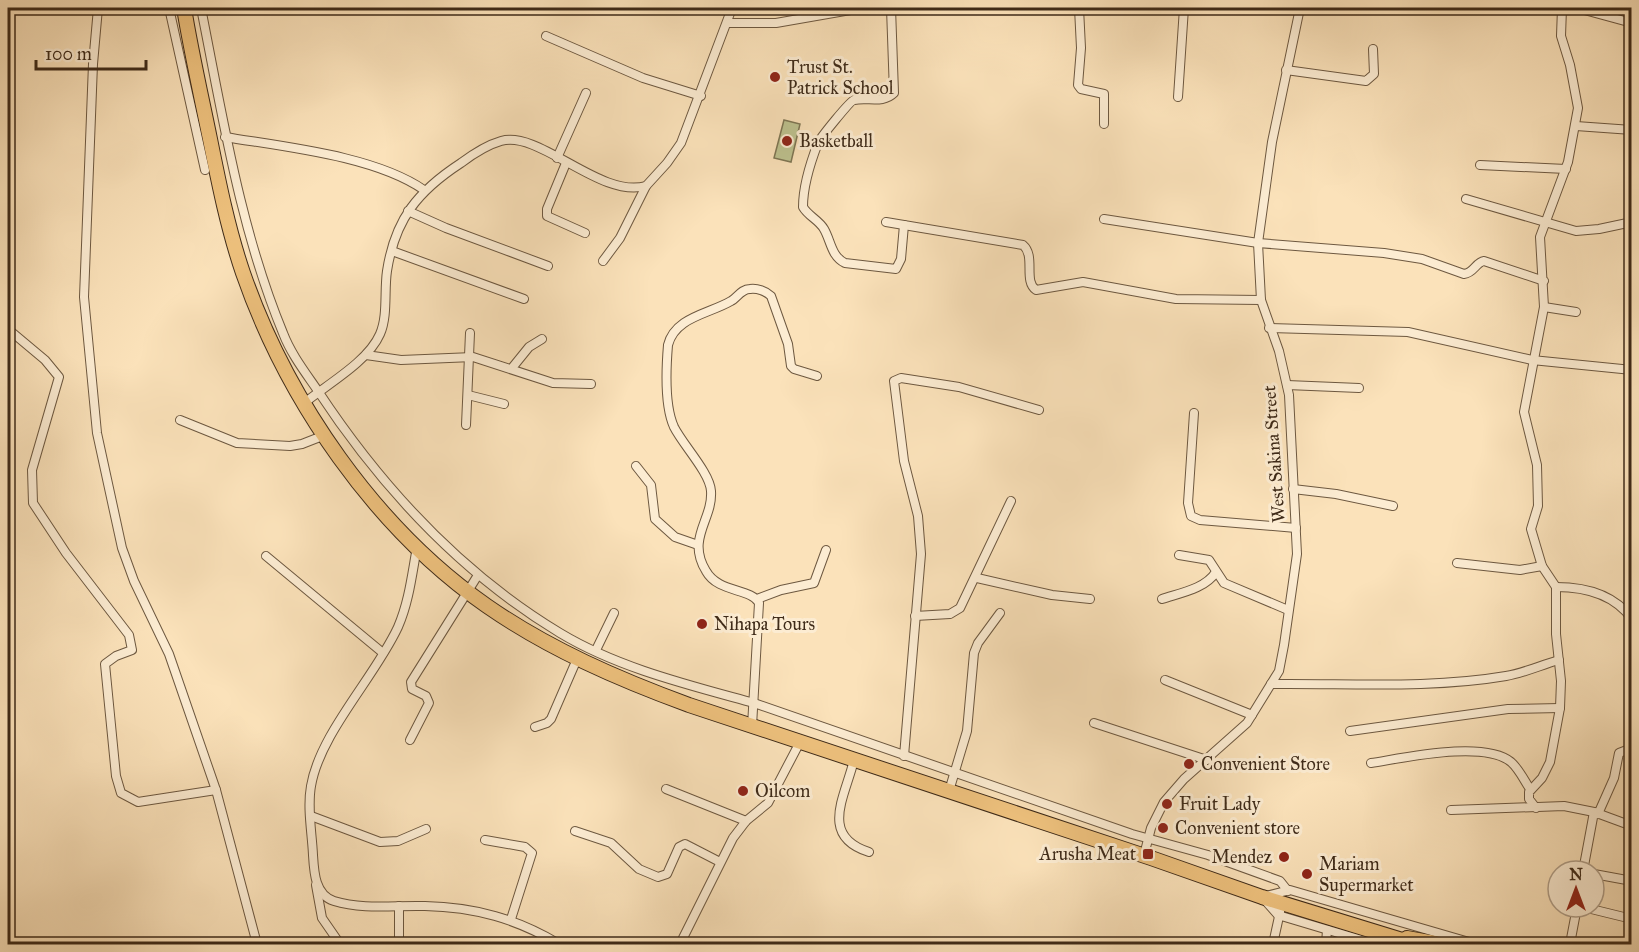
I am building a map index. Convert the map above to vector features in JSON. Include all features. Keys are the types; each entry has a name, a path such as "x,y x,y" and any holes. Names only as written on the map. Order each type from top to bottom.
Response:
{"highway":[{"path":"184,8 226,216 261,321 303,404 379,507 417,547 467,590 511,621 577,659 650,691 1144,855 1262,897 1390,935 1433,944"},
{"path":"1390,935 1415,945"}],"street":[{"path":"98,8 94,53 84,297 97,432 122,548 134,581 169,654 216,790 257,945"},
{"path":"169,8 205,170"},
{"path":"201,8 225,137 253,251 273,309 300,367 330,412 360,454 437,540 478,575 561,634 621,662 683,683 754,703 904,756 1281,881 1283,903 1273,945"},
{"path":"603,261 620,238 646,186 678,150 701,96 732,8"},
{"path":"727,23 784,22 862,8"},
{"path":"891,8 894,93 885,99 848,103 829,131 819,140 803,207 824,228 833,252 839,260 845,263 896,269 901,259 904,225"},
{"path":"1079,8 1081,48 1078,85 1081,89 1104,94 1104,124"},
{"path":"1178,97 1184,8"},
{"name":"West Sakina Street","path":"1144,855 1157,814 1173,791 1236,735 1252,715 1279,671 1297,554 1296,528 1287,385 1279,351 1261,300 1258,243 1272,142 1300,8"},
{"path":"1530,789 1542,778 1550,762 1560,708 1556,587 1542,566 1531,529 1538,506 1536,456 1524,422 1532,360 1544,307 1544,281 1539,249 1544,223 1566,169 1578,108 1560,30 1562,8"},
{"path":"1576,8 1632,23"},
{"path":"546,36 643,78 701,96"},
{"path":"1286,70 1366,81 1374,74 1373,49"},
{"path":"557,158 586,93"},
{"path":"1576,126 1632,130"},
{"path":"225,137 328,155 393,173 424,190"},
{"path":"303,404 366,356 381,333 384,294 392,251 408,211 424,190 474,154 503,141 527,143 566,163 621,185 646,186"},
{"path":"566,163 546,214 550,219 585,232"},
{"path":"1480,165 1566,169"},
{"path":"1466,200 1544,223 1583,231 1632,222"},
{"path":"408,211 446,228 548,266"},
{"path":"1104,219 1258,243 1384,253 1422,259 1464,274 1469,273 1479,262 1484,261 1544,281"},
{"path":"886,222 1023,245 1029,253 1032,285 1036,290 1083,282 1176,299 1261,300"},
{"path":"392,251 524,299"},
{"path":"817,376 790,366 788,344 771,296 767,292 748,288 732,301 698,315 672,334 668,352 671,418 707,479 711,493 698,545 702,564 711,580 757,599 814,583 826,550"},
{"path":"1544,307 1576,312"},
{"path":"1269,328 1408,332 1532,360 1632,370"},
{"path":"8,329 45,360 59,377 32,470 33,503 77,568 129,635 132,644 132,650 105,664 116,776 121,793 138,802 216,790"},
{"path":"466,425 470,333"},
{"path":"512,368 529,347 542,339"},
{"path":"366,356 401,360 470,356 558,384 591,384"},
{"path":"904,756 915,616 921,574 919,527 904,461 895,380 906,378 959,387 1039,410"},
{"path":"1287,385 1359,388"},
{"path":"468,395 504,404"},
{"path":"1194,413 1188,502 1191,516 1200,520 1296,528"},
{"path":"180,420 237,442 290,446 325,435"},
{"path":"636,466 651,485 655,519 675,537 698,545"},
{"path":"1293,489 1336,494 1393,506"},
{"path":"915,616 956,612 964,603 1011,501"},
{"path":"340,945 322,918 316,882 310,790 316,767 383,653 404,610 417,547"},
{"path":"1179,555 1209,560 1224,583 1288,610"},
{"path":"266,556 383,653"},
{"path":"1457,563 1520,570 1542,566"},
{"path":"1162,599 1207,582 1216,572"},
{"path":"410,740 429,703 426,696 412,689 410,684 478,575"},
{"path":"976,578 1052,595 1090,599"},
{"path":"1556,587 1591,591 1623,608 1632,619"},
{"path":"752,726 760,612 757,599"},
{"path":"596,650 614,613"},
{"path":"949,791 967,731 974,653 978,643 1000,613"},
{"path":"535,727 551,719 577,659"},
{"path":"1272,684 1380,683 1489,678 1518,674 1559,660"},
{"path":"1165,680 1252,715"},
{"path":"1350,731 1508,709 1560,708"},
{"path":"1094,723 1207,760"},
{"path":"680,945 733,838 746,821 768,803 800,742"},
{"path":"1586,859 1596,813 1614,778 1619,753 1632,748"},
{"path":"1371,763 1438,754 1494,754 1513,764 1530,789 1529,800 1536,808"},
{"path":"854,760 839,813 839,828 849,844 869,852"},
{"path":"666,789 746,821"},
{"path":"1451,810 1564,806 1596,813 1632,826"},
{"path":"311,816 380,842 398,841 426,829"},
{"path":"575,831 611,843 639,869 658,877 667,874 677,852 683,845 689,845 720,862"},
{"path":"485,840 525,847 532,853 512,919"},
{"path":"1606,877 1632,882"},
{"path":"316,882 328,898 334,901 399,906 442,906 512,919 559,945"},
{"path":"1283,903 1327,930 1375,945"},
{"path":"1283,903 1476,945"},
{"path":"399,906 399,945"},
{"path":"1606,913 1632,919"},
{"path":"1570,945 1575,919"},
{"path":"1326,945 1327,930"}],"green space":[{"name":"Basketball","path":"784,120 800,124 791,162 774,158"}],"place":[{"name":"Trust St. Patrick School","path":"775,77"},
{"name":"Basketball","path":"787,141"},
{"name":"Nihapa Tours","path":"702,624"},
{"name":"Convenient Store","path":"1189,764"},
{"name":"Oilcom","path":"743,791"},
{"name":"Fruit Lady","path":"1167,804"},
{"name":"Convenient store","path":"1163,828"},
{"name":"Arusha Meat","path":"1148,854"},
{"name":"Mendez","path":"1284,857"},
{"name":"Mariam Supermarket","path":"1307,874"}]}
